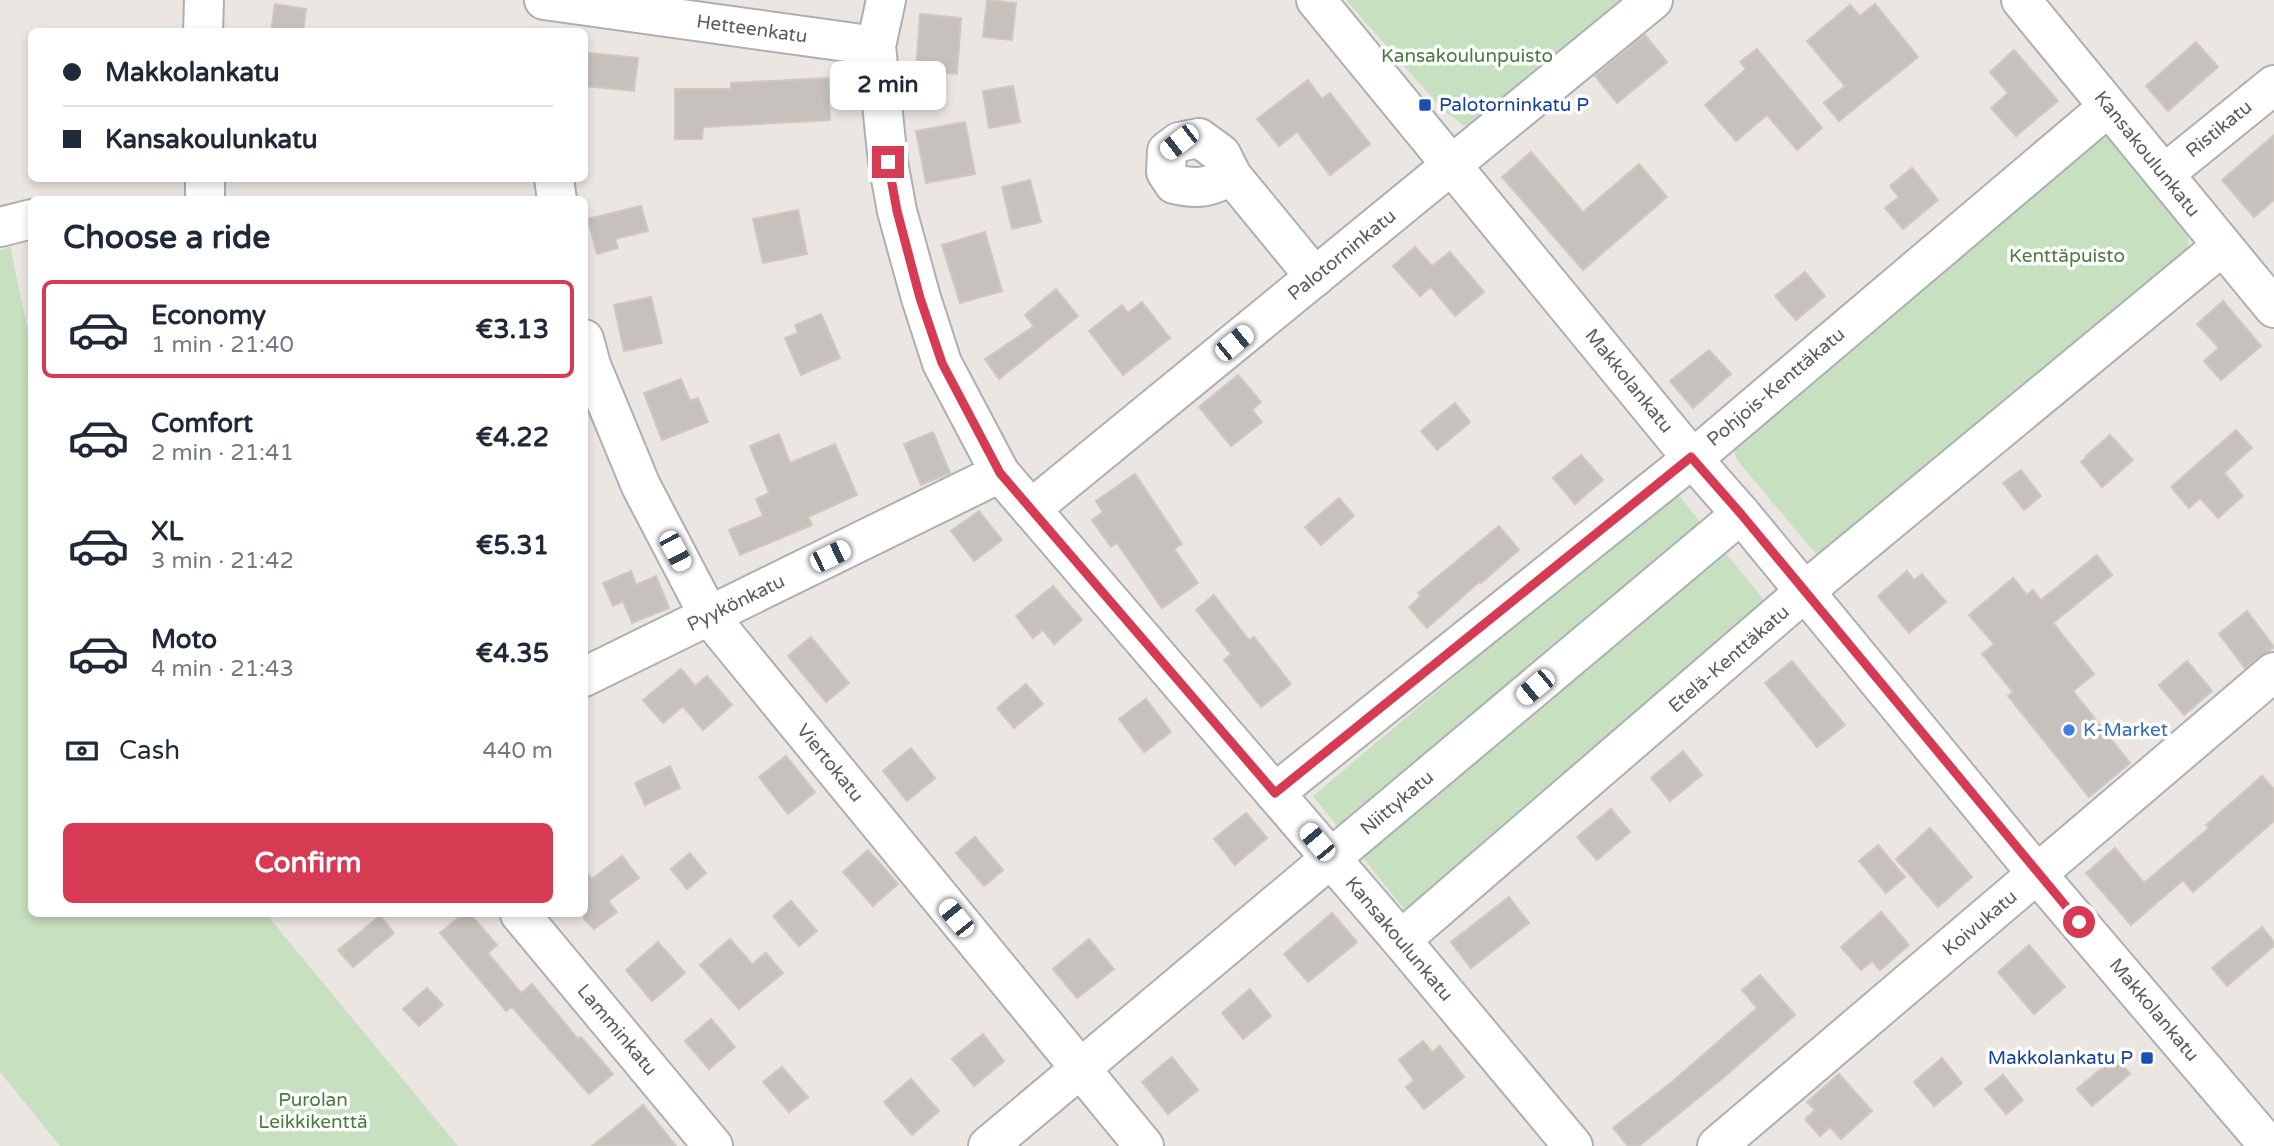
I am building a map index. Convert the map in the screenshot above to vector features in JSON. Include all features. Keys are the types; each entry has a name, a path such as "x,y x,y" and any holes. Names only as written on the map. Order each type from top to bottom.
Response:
{"street":[{"path":"203,28 204,0"},
{"name":"Kansakoulunkatu","path":"886,0 876,46 888,162 897,211 920,298 942,363 1000,473 1401,940 1573,1146"},
{"name":"Makkolankatu","path":"1316,0 2038,875 2269,1144"},
{"name":"Palotorninkatu","path":"1031,509 1653,0"},
{"name":"Kansakoulunkatu","path":"2021,0 2274,308"},
{"name":"Hetteenkatu","path":"555,8 876,46"},
{"name":"Ristikatu","path":"2164,174 2274,85"},
{"name":"Pohjois-Kenttäkatu","path":"1275,793 1709,445 2108,107"},
{"path":"1232,176 1315,277"},
{"path":"0,227 28,220"},
{"name":"Etelä-Kenttäkatu","path":"1401,940 1805,593 2222,246"},
{"name":"Viertokatu","path":"588,354 641,485 709,616 1144,1146"},
{"name":"Pyykönkatu","path":"588,675 1000,473"},
{"name":"Niittykatu","path":"988,1146 1741,514"},
{"name":"Koivukatu","path":"1717,1146 2274,672"},
{"name":"Lamminkatu","path":"522,917 713,1146"}],"green space":[{"name":"Kansakoulunpuisto","path":"1346,0 1625,0 1465,126 1443,110"},
{"name":"Kenttäpuisto","path":"2093,137 2118,138 2187,222 2189,250 1822,561 1737,460 1731,443"},
{"name":"Purolan Leikkikenttä","path":"10,246 28,331 28,917 268,917 458,1146 60,1146 0,1072 0,251"},
{"path":"1675,491 1769,606 1409,915 1313,796"}],"building":[{"path":"987,0 1016,3 1012,40 983,37"},
{"path":"275,4 306,9 304,28 272,28"},
{"path":"1875,4 1918,57 1839,121 1824,103 1845,86 1807,41 1850,5 1860,16"},
{"path":"920,14 961,18 957,74 916,70"},
{"path":"1645,35 1667,62 1617,103 1595,76"},
{"path":"2196,42 2218,67 2168,111 2146,86"},
{"path":"1757,49 1822,128 1797,150 1767,115 1736,141 1705,105 1746,69 1740,62"},
{"path":"2014,50 2058,101 2016,136 1991,108 2008,93 1990,72"},
{"path":"589,53 638,58 634,91 588,86"},
{"path":"828,78 830,120 703,127 702,139 675,139 675,89 731,89 731,83"},
{"path":"1308,80 1322,99 1330,93 1370,144 1330,175 1297,132 1279,146 1257,119"},
{"path":"1013,86 1020,122 989,128 983,91"},
{"path":"965,122 975,174 926,183 916,131"},
{"path":"2274,135 2274,200 2254,217 2222,180"},
{"path":"1531,152 1583,212 1639,164 1667,197 1583,270 1502,177"},
{"path":"1912,168 1938,200 1903,229 1885,208 1899,197 1890,186"},
{"path":"1030,180 1041,222 1012,229 1002,187"},
{"path":"641,206 648,231 615,239 618,248 597,254 588,219"},
{"path":"798,210 807,254 763,263 753,219"},
{"path":"985,232 1002,291 960,303 942,245"},
{"path":"1415,247 1432,266 1450,252 1484,292 1455,316 1431,287 1420,296 1393,266"},
{"path":"1805,272 1825,296 1796,320 1775,296"},
{"path":"1056,289 1078,316 999,379 985,359 1034,326 1025,315"},
{"path":"651,297 662,343 624,351 614,305"},
{"path":"2223,301 2261,346 2221,380 2204,361 2219,348 2197,324"},
{"path":"1142,302 1170,338 1123,375 1089,331 1122,305 1128,313"},
{"path":"821,314 840,358 801,375 785,338 798,333 795,325"},
{"path":"1709,350 1731,374 1693,408 1670,381"},
{"path":"1238,375 1261,402 1252,410 1262,422 1231,446 1199,407"},
{"path":"681,379 690,401 698,398 708,422 662,440 644,393"},
{"path":"1455,403 1470,422 1437,450 1421,431"},
{"path":"2236,430 2252,448 2224,473 2243,496 2218,518 2200,498 2189,508 2171,487"},
{"path":"933,432 950,473 921,485 904,444"},
{"path":"779,434 790,463 835,444 857,495 808,517 812,525 740,555 729,530 763,516 756,499 769,493 750,446"},
{"path":"2110,435 2133,460 2102,487 2081,462"},
{"path":"1581,455 1603,480 1575,504 1553,478"},
{"path":"2021,470 2041,496 2024,510 2003,483"},
{"path":"1135,474 1182,544 1174,549 1198,583 1162,608 1117,543 1111,547 1092,520 1103,512 1096,501"},
{"path":"1339,498 1354,516 1321,545 1305,527"},
{"path":"979,511 1002,540 974,561 951,531"},
{"path":"1499,526 1519,550 1427,628 1409,607 1421,596 1418,593"},
{"path":"2097,555 2112,575 2053,623 2094,674 2073,691 2130,763 2089,797 2008,696 2013,692 1982,654 1994,644 1969,615 2013,578 2027,595 2033,590 2041,600"},
{"path":"631,571 636,585 656,576 669,608 632,623 623,601 613,606 603,583"},
{"path":"1907,571 1914,580 1922,574 1946,602 1909,633 1878,596"},
{"path":"1053,586 1082,620 1054,644 1043,630 1033,638 1016,616"},
{"path":"1214,595 1249,640 1254,637 1291,684 1261,707 1224,660 1231,654 1196,610"},
{"path":"2247,611 2274,647 2245,668 2219,634"},
{"path":"811,637 849,683 826,702 788,656"},
{"path":"1792,661 1845,725 1817,747 1765,683"},
{"path":"2187,661 2212,691 2184,715 2159,685"},
{"path":"681,669 695,686 707,676 732,705 703,730 683,706 663,723 643,700"},
{"path":"1026,684 1043,704 1014,728 997,708"},
{"path":"1146,699 1171,732 1144,752 1119,719"},
{"path":"911,748 935,778 907,801 883,771"},
{"path":"1683,751 1702,775 1670,801 1651,778"},
{"path":"786,756 815,792 788,814 759,777"},
{"path":"670,766 680,788 645,805 635,783"},
{"path":"2262,776 2274,789 2274,821 2193,892 2183,880 2131,925 2086,873 2115,848 2144,883 2209,828 2206,825"},
{"path":"1611,809 1630,832 1597,860 1577,837"},
{"path":"1246,813 1267,838 1235,865 1214,839"},
{"path":"1930,828 1972,877 1938,907 1896,859"},
{"path":"975,837 1003,870 984,886 956,853"},
{"path":"1878,845 1905,877 1886,893 1859,861"},
{"path":"868,850 898,884 873,906 843,872"},
{"path":"690,853 706,873 687,889 671,869"},
{"path":"622,856 639,878 608,901 617,912 594,929 584,919 588,917 588,874 592,879"},
{"path":"1509,897 1529,923 1471,968 1451,942"},
{"path":"791,901 817,931 799,946 773,916"},
{"path":"1881,912 1909,945 1880,970 1872,961 1861,970 1841,947"},
{"path":"1332,913 1357,942 1308,982 1284,954"},
{"path":"379,917 394,933 353,967 338,950"},
{"path":"459,917 473,917 497,945 488,953 521,993 532,984 578,1039 581,1037 613,1074 589,1094 512,1007 506,1011 440,933"},
{"path":"2262,927 2274,942 2274,946 2227,986 2212,968"},
{"path":"730,939 752,964 766,953 783,973 739,1009 700,965"},
{"path":"1089,939 1114,969 1077,998 1053,969"},
{"path":"658,942 685,973 652,1001 626,970"},
{"path":"2029,945 2065,987 2034,1014 1998,972"},
{"path":"1760,975 1795,1015 1639,1146 1628,1146 1613,1128 1673,1081 1757,1008 1742,990"},
{"path":"427,988 443,1005 419,1026 403,1009"},
{"path":"1250,989 1271,1016 1243,1039 1222,1013"},
{"path":"711,1019 735,1047 709,1069 685,1041"},
{"path":"983,1034 1004,1061 974,1086 952,1059"},
{"path":"1423,1041 1432,1052 1440,1046 1464,1077 1424,1109 1406,1087 1414,1080 1399,1060"},
{"path":"1172,1057 1198,1090 1168,1114 1142,1082"},
{"path":"2115,1057 2130,1074 2092,1106 2077,1089"},
{"path":"1942,1058 1962,1083 1934,1106 1914,1082"},
{"path":"782,1067 808,1097 789,1112 763,1082"},
{"path":"1839,1074 1872,1111 1841,1139 1830,1127 1820,1136 1805,1119 1815,1110 1807,1102"},
{"path":"2003,1075 2023,1100 2006,1114 1985,1089"},
{"path":"911,1079 939,1111 912,1135 884,1102"},
{"path":"643,1105 676,1146 592,1146"}],"place":[{"name":"Palotorninkatu P","path":"1425,105"},
{"name":"K-Market","path":"2069,730"},
{"name":"Makkolankatu P","path":"2147,1058"}],"route":[{"path":"888,162 897,211 920,298 942,363 1000,473 1275,793 1691,457 2079,922"}]}
